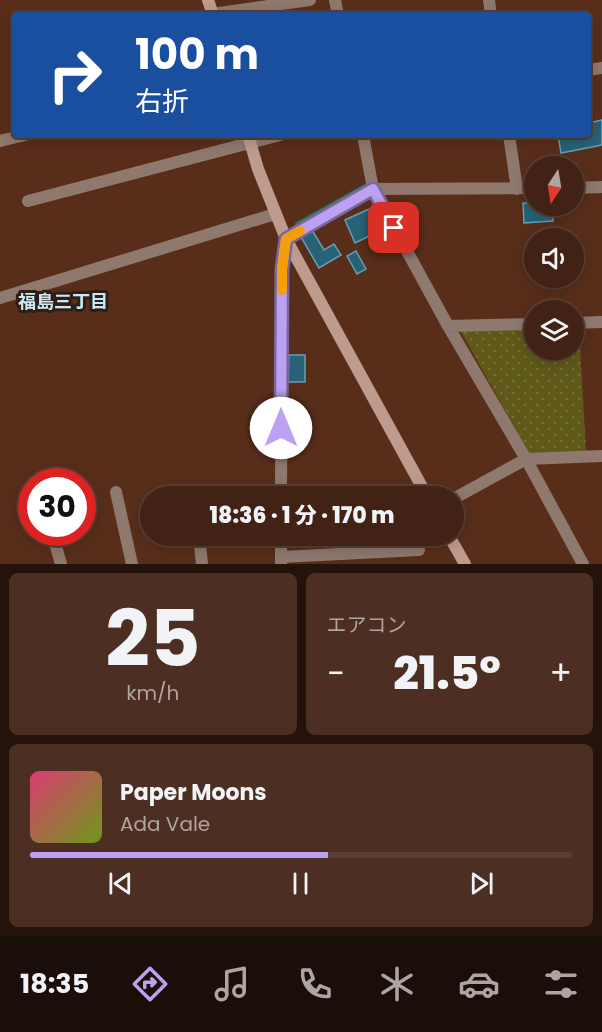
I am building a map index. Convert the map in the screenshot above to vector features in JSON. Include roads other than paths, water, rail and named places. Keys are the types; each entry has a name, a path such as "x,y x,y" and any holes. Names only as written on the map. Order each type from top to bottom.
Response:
{"street":[{"path":"227,12 310,0"},
{"path":"364,138 373,189 583,564"},
{"path":"509,138 517,189"},
{"path":"28,201 249,139 258,169 286,239 422,486"},
{"path":"584,188 602,188"},
{"path":"286,239 373,189 524,189"},
{"path":"0,298 276,214"},
{"path":"281,486 282,269 286,239"},
{"path":"584,323 602,322"},
{"path":"448,326 524,324"},
{"path":"464,493 526,459 602,456"},
{"path":"116,492 132,564"},
{"path":"56,546 61,564"},
{"path":"200,546 202,564"},
{"path":"455,546 465,564"},
{"path":"281,560 419,550"}],"waterway":[{"path":"297,224 365,186"}],"district":[{"name":"福島三丁目","path":"63,301"}]}
